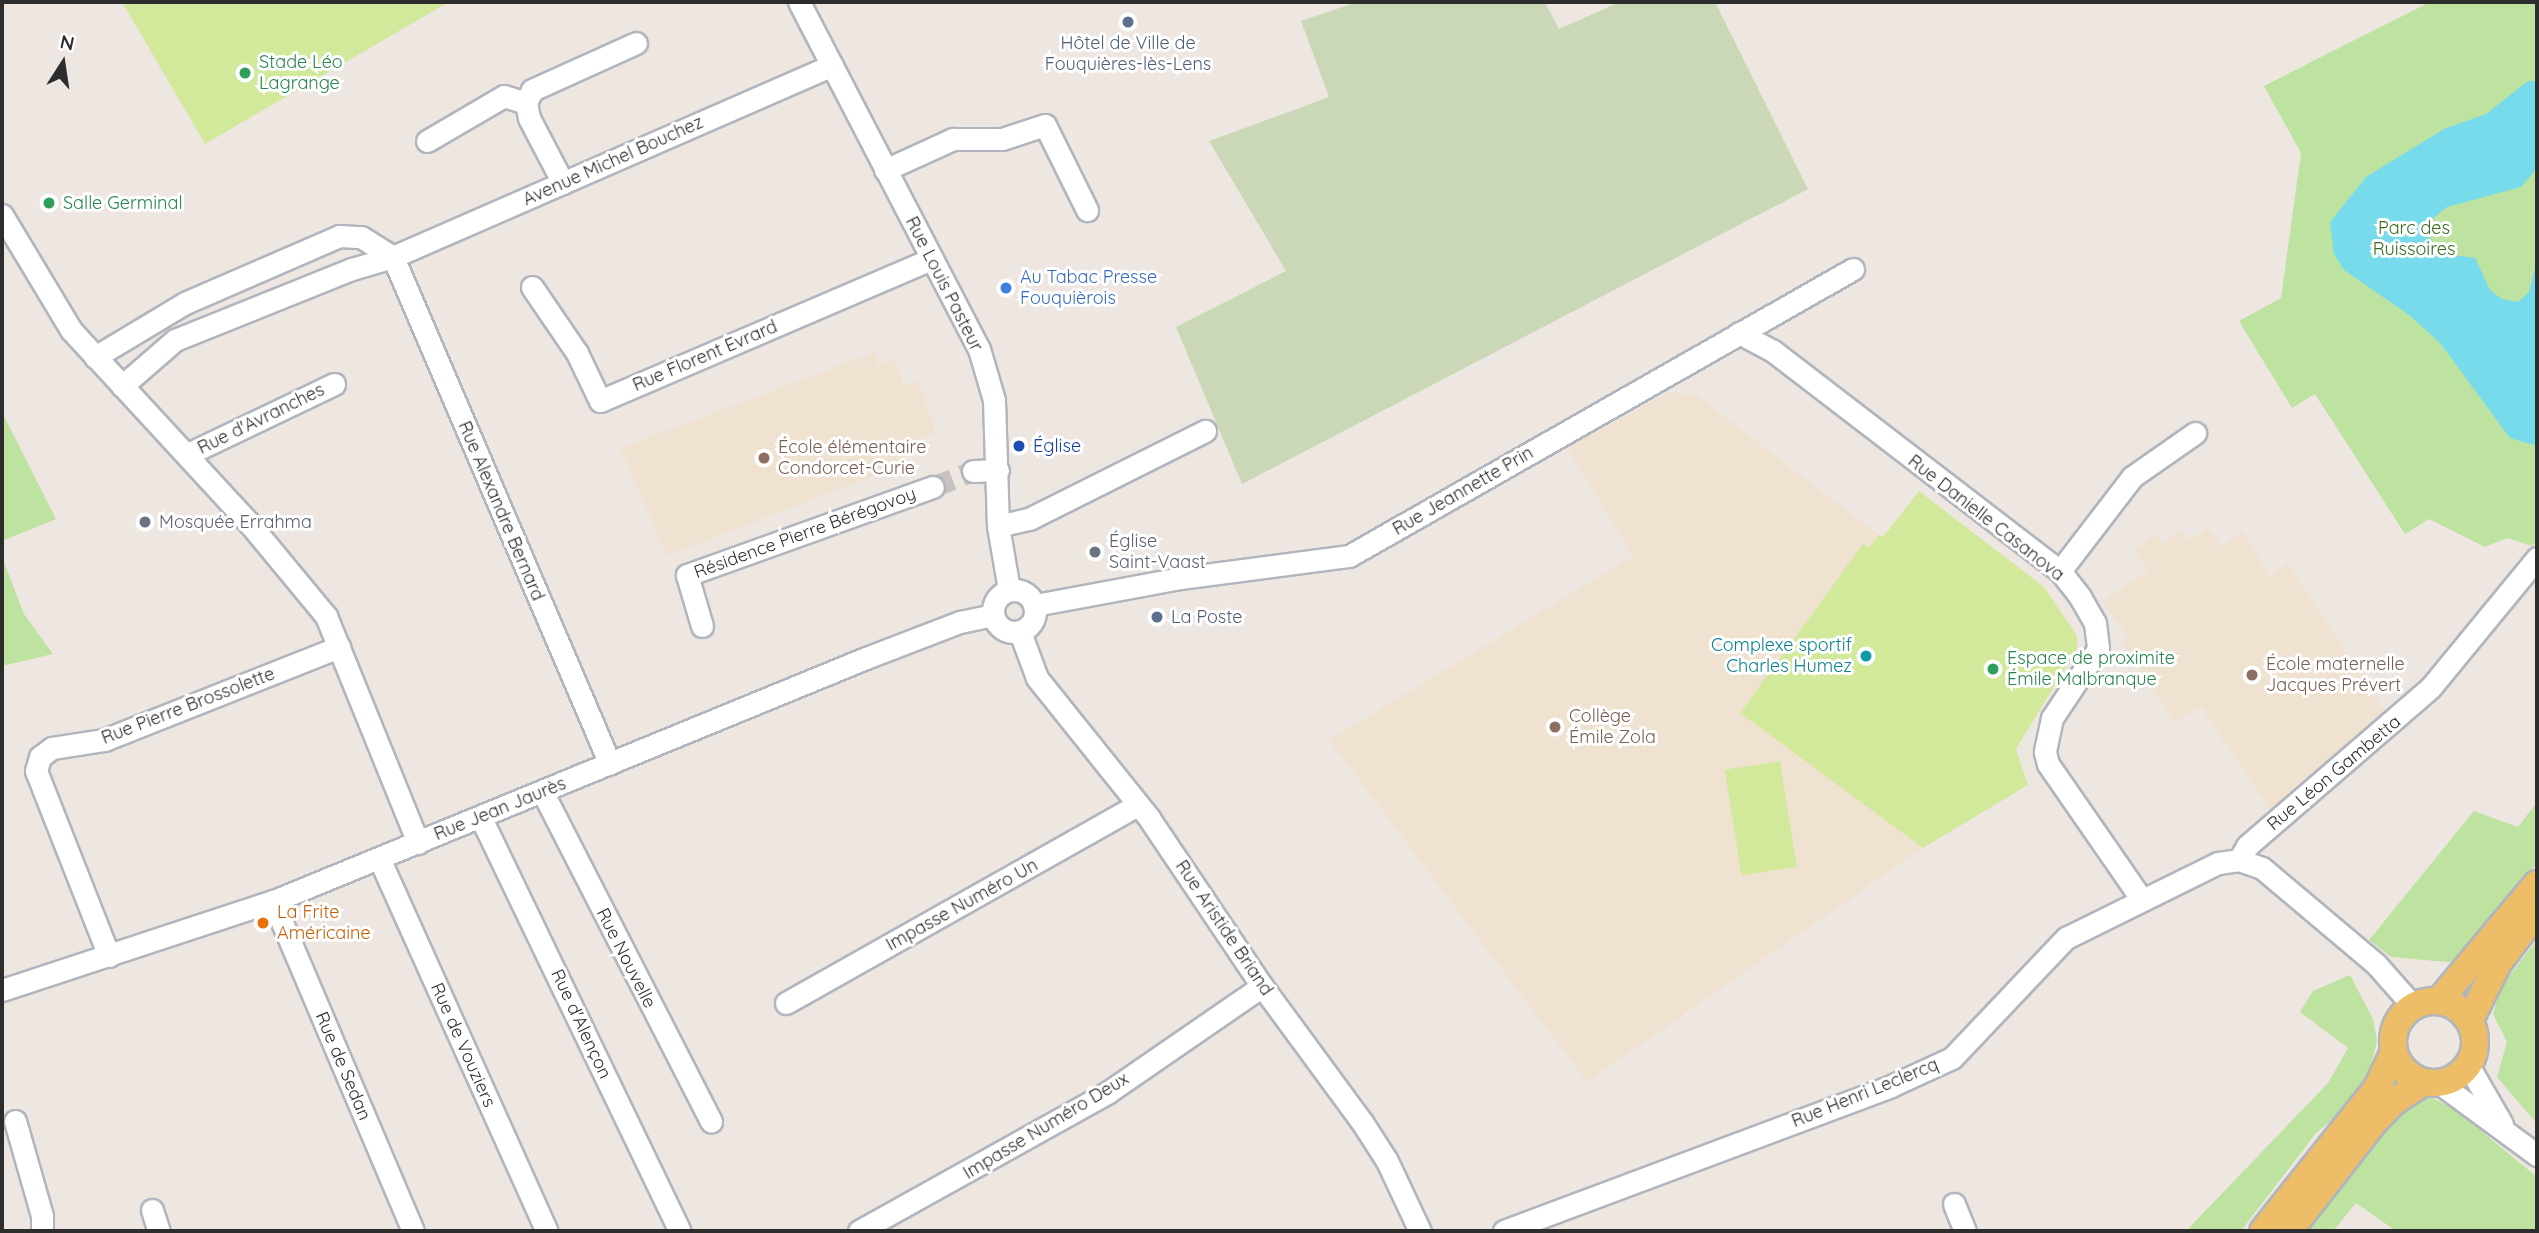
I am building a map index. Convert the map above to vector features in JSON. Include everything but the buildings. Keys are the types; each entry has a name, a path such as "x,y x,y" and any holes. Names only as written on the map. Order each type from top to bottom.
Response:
{"main road":[{"path":"2439,1001 2537,884"},
{"path":"2470,1020 2498,963 2537,911"},
{"path":"2263,1231 2377,1088 2394,1052 2396,1026 2413,1006 2439,1001 2462,1011 2470,1020 2476,1043 2468,1065 2456,1077 2432,1082 2393,1101 2290,1231"},
{"path":"2394,1052 2405,1071 2432,1082"}],"street":[{"name":"Rue Louis Pasteur","path":"799,2 932,259 987,373 998,470 998,526 1009,590"},
{"path":"563,183 529,118 526,103 532,90 636,43"},
{"name":"Avenue Michel Bouchez","path":"122,386 175,340 352,269 393,257 832,65"},
{"path":"427,141 505,96 526,103"},
{"path":"885,170 953,139 1002,139 1045,125 1087,210"},
{"path":"2,215 58,313 95,357 188,454 326,616 418,843"},
{"path":"95,357 185,303 339,236 361,237 393,257"},
{"name":"Rue Alexandre Bernard","path":"393,257 610,764"},
{"name":"Rue Florent Evrard","path":"532,287 577,353 600,401 932,259"},
{"name":"Rue Jeannette Prin","path":"1035,605 1181,578 1349,556 1853,268"},
{"name":"Rue Danielle Casanova","path":"1739,333 1773,351 2060,571 2095,623 2098,649 2052,718 2045,752 2048,764 2142,900"},
{"name":"Rue d'Avranches","path":"188,454 334,384"},
{"path":"998,526 1029,519 1205,431"},
{"path":"2060,571 2132,477 2195,432"},
{"path":"974,471 998,470"},
{"name":"Résidence Pierre Bérégovoy","path":"702,626 687,575 933,487"},
{"name":"Rue Léon Gambetta","path":"2239,860 2247,846 2431,687 2537,558"},
{"path":"1009,590 1022,591 1035,605 1033,621 1020,632 999,627 992,615 998,596 1009,590"},
{"name":"Rue Jean Jaurès","path":"2,990 273,901 543,793 866,658 960,622 992,615"},
{"name":"Rue Aristide Briand","path":"1020,632 1037,678 1137,805 1262,986 1362,1122 1387,1161 1420,1231"},
{"name":"Rue Pierre Brossolette","path":"108,956 36,771 40,757 52,748 104,740 340,647"},
{"name":"Rue Nouvelle","path":"543,793 711,1122"},
{"name":"Impasse Numéro Un","path":"786,1003 1137,805"},
{"name":"Rue d'Alençon","path":"481,818 680,1231"},
{"name":"Rue de Vouziers","path":"379,858 547,1231"},
{"path":"2239,860 2262,868 2376,964 2413,1006"},
{"name":"Rue Henri Leclercq","path":"1504,1231 1891,1086 1952,1058 2005,1006 2053,948 2218,863 2239,860"},
{"name":"Rue de Sedan","path":"273,901 413,1231"},
{"name":"Impasse Numéro Deux","path":"859,1231 1097,1099 1262,986"},
{"path":"2468,1065 2503,1126"},
{"path":"2432,1082 2503,1126 2537,1155"},
{"path":"15,1121 42,1216 42,1231"},
{"path":"1954,1204 1965,1231"},
{"path":"152,1210 159,1231"}],"shaded area":[{"name":"École élémentaire Condorcet-Curie","path":"875,352 879,365 895,359 904,385 919,381 936,433 915,440 917,447 901,453 904,464 667,556 620,448"},
{"name":"Collège Émile Zola","path":"1670,392 1696,395 1879,535 1869,548 1864,544 1740,713 1923,848 1587,1082 1329,740 1633,556 1567,447"},
{"name":"École maternelle Jacques Prévert","path":"2208,527 2222,547 2242,531 2270,576 2288,563 2388,716 2274,816 2201,707 2175,722 2122,643 2129,639 2102,602 2148,570 2135,549 2156,535 2162,543 2182,530 2188,540"}],"green space":[{"name":"Stade Léo Lagrange","path":"122,2 449,2 205,144"},
{"path":"1357,2 1545,2 1559,29 1620,2 1715,2 1808,189 1242,484 1176,327 1286,271 1209,141 1329,97 1301,21"},
{"name":"Parc des Ruissoires","path":"2430,2 2537,2 2537,541 2532,546 2507,538 2485,547 2429,519 2405,534 2315,394 2292,408 2239,321 2281,298 2301,153 2264,86"},
{"path":"2,412 56,519 2,541"},
{"path":"1919,491 2044,587 2077,636 2077,649 2016,749 2028,785 1923,848 1740,713 1863,544 1869,548 1879,535 1883,537"},
{"path":"2,557 24,614 53,654 2,666"},
{"path":"1780,761 1797,867 1741,875 1725,770"},
{"path":"2537,802 2537,863 2458,963 2391,957 2369,940 2474,811 2518,827"},
{"path":"2537,940 2537,1124 2497,1077 2507,1042 2493,1014 2501,986"},
{"path":"2350,975 2373,1019 2377,1041 2370,1070 2346,1109 2316,1133 2241,1231 2186,1231 2328,1083 2348,1048 2300,1012 2313,991"},
{"path":"2427,1095 2457,1111 2537,1177 2537,1231 2396,1231 2356,1203 2333,1231 2301,1231 2399,1108"}],"water":[{"path":"2528,81 2537,81 2537,168 2521,187 2447,207 2431,220 2430,239 2439,253 2475,258 2490,290 2502,299 2518,302 2529,292 2537,260 2537,446 2510,438 2440,343 2409,315 2344,270 2334,254 2330,222 2366,177 2444,129 2486,114"}],"tunnel":[{"path":"933,487 973,471"}],"place":[{"name":"Hôtel de Ville de Fouquières-lès-Lens","path":"1128,22"},
{"name":"Stade Léo Lagrange","path":"245,73"},
{"name":"Salle Germinal","path":"49,203"},
{"name":"Au Tabac Presse Fouquièrois","path":"1006,288"},
{"name":"Église","path":"1019,446"},
{"name":"École élémentaire Condorcet-Curie","path":"764,458"},
{"name":"Mosquée Errahma","path":"145,522"},
{"name":"Église Saint-Vaast","path":"1095,552"},
{"name":"La Poste","path":"1157,617"},
{"name":"Complexe sportif Charles Humez","path":"1866,656"},
{"name":"Espace de proximite Émile Malbranque","path":"1993,669"},
{"name":"École maternelle Jacques Prévert","path":"2252,675"},
{"name":"Collège Émile Zola","path":"1555,727"},
{"name":"La Frite Américaine","path":"263,923"}]}
